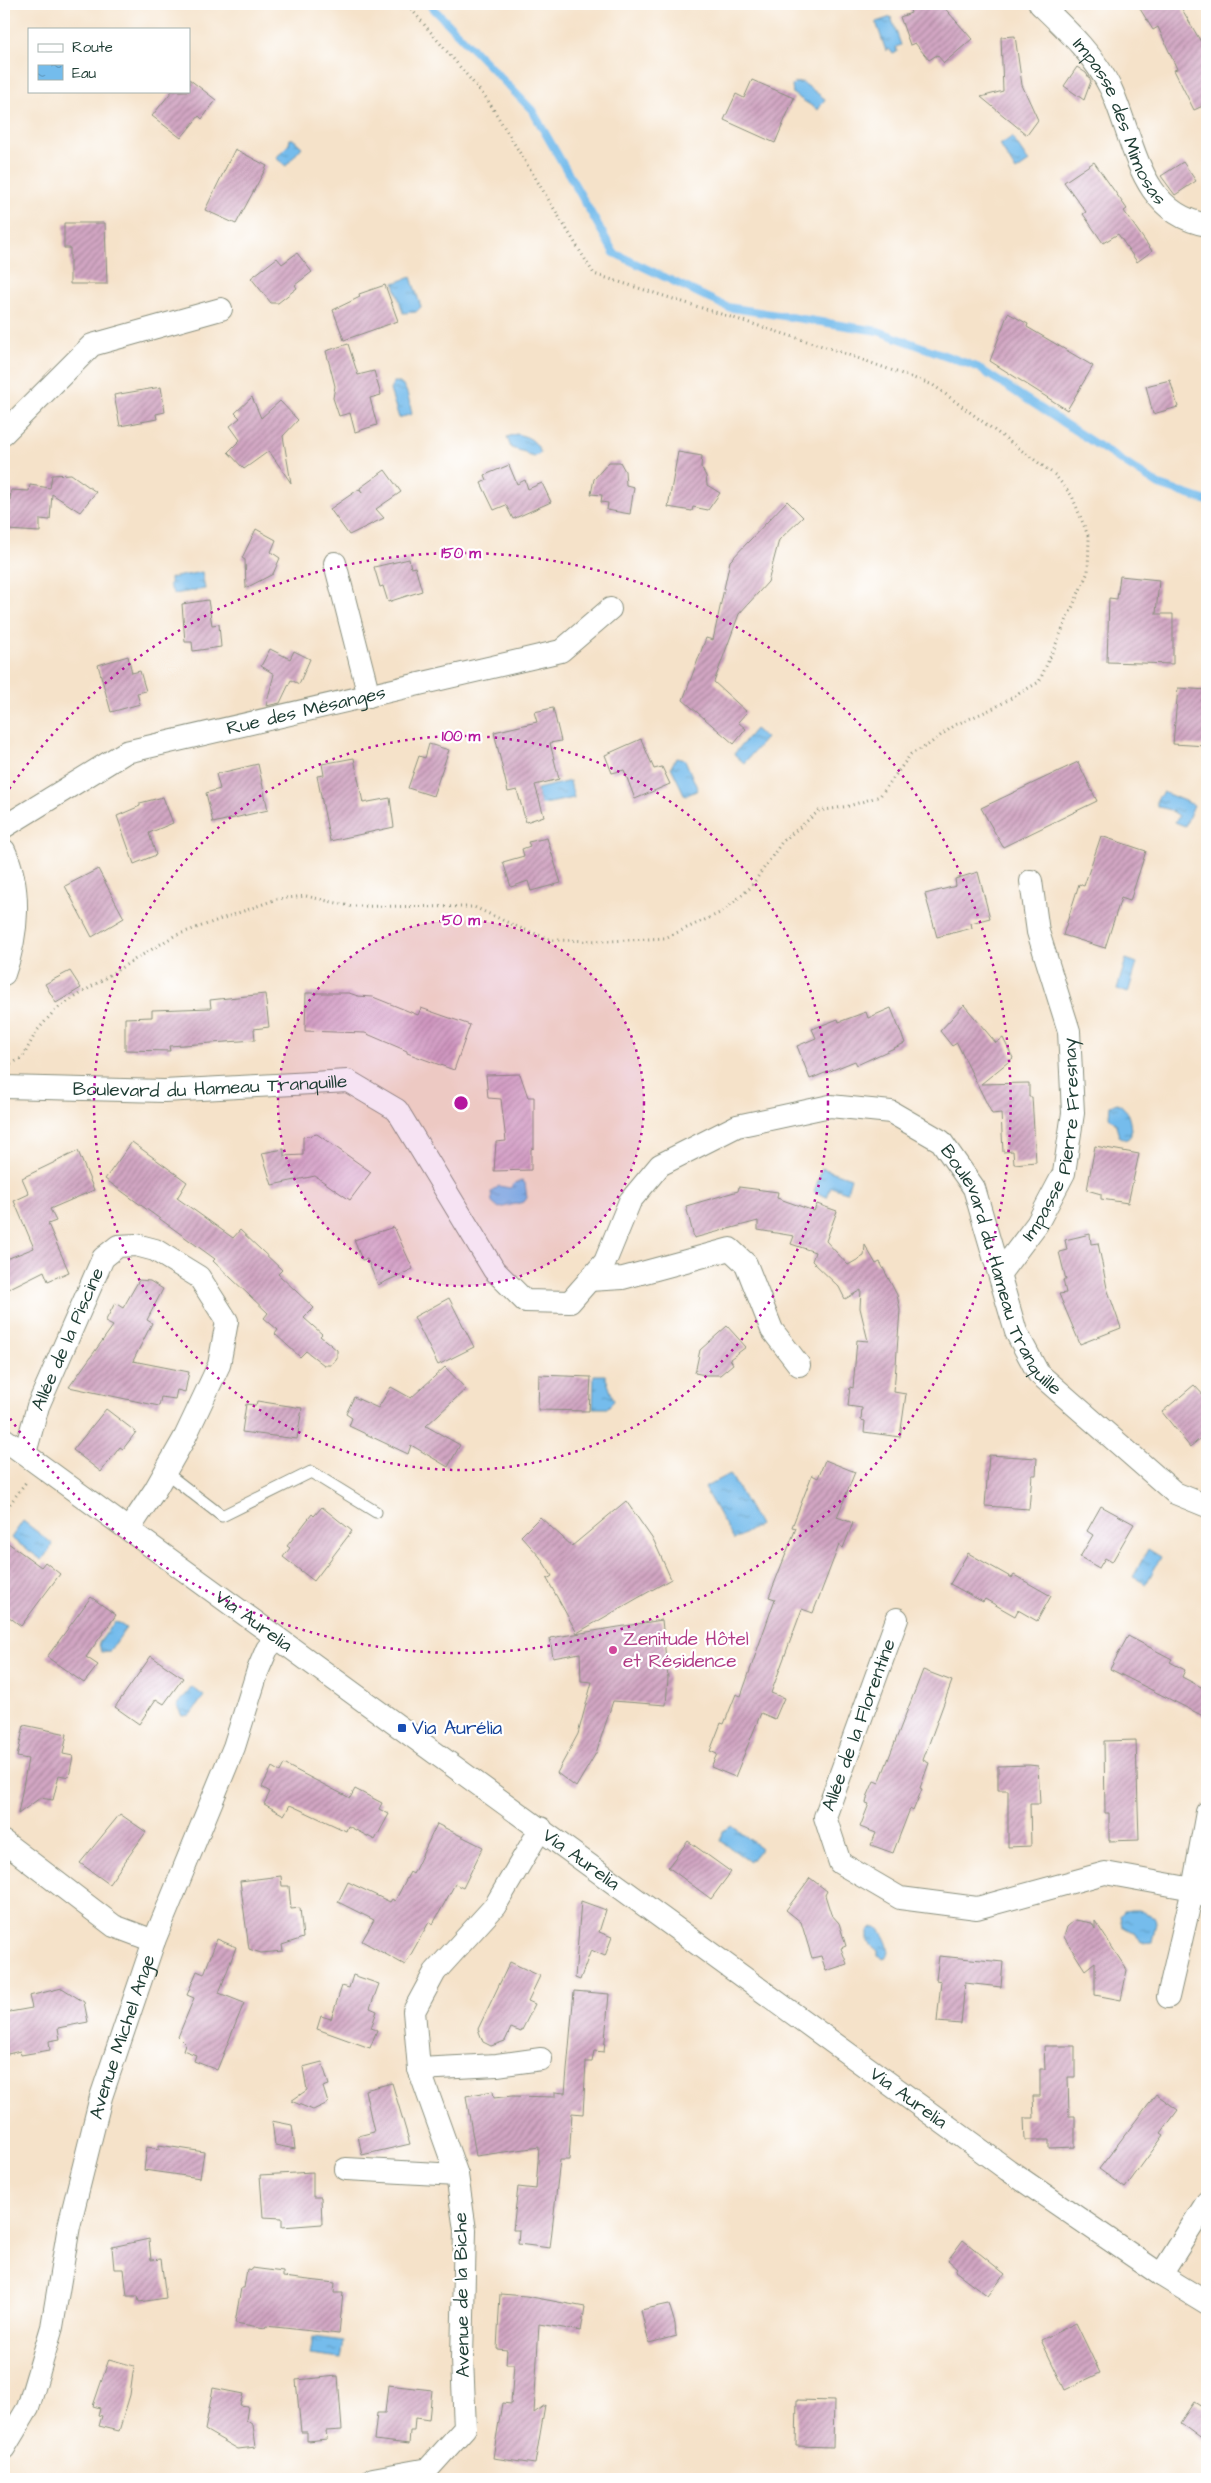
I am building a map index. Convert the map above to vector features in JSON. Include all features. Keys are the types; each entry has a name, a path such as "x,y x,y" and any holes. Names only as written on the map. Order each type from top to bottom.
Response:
{"street":[{"name":"Impasse des Mimosas","path":"1040,4 1089,53 1110,89 1142,174 1166,206 1191,222 1207,225"},
{"path":"4,433 92,345 221,309"},
{"path":"335,563 369,696"},
{"name":"Rue des Mésanges","path":"4,827 126,752 561,650 610,609"},
{"path":"4,850 12,866 16,926 4,974"},
{"name":"Impasse Pierre Fresnay","path":"1000,1273 1037,1224 1064,1173 1073,1113 1069,1031 1038,932 1031,881"},
{"name":"Boulevard du Hameau Tranquille","path":"4,1087 164,1091 348,1081 397,1110 494,1270 525,1301 570,1302 605,1262 630,1201 660,1165 737,1126 830,1106 891,1112 941,1141 974,1188 1016,1332 1038,1373 1175,1493 1207,1506"},
{"name":"Allée de la Piscine","path":"25,1453 38,1406 96,1270 103,1258 118,1246 136,1245 155,1250 199,1277 227,1320 219,1365 165,1472 129,1530"},
{"path":"589,1280 623,1278 730,1249 746,1264 772,1330 798,1365"},
{"name":"Via Aurelia","path":"4,1438 1008,2170 1161,2276 1207,2303"},
{"name":"Allée de la Florentine","path":"897,1619 825,1817 840,1863 900,1898 976,1908 1105,1873 1200,1893"},
{"name":"Avenue Michel Ange","path":"4,2448 28,2408 52,2327 69,2226 101,2097 154,1941 234,1747 258,1670 267,1649 277,1638"},
{"path":"1168,1997 1200,1893 1207,1812"},
{"name":"Avenue de la Biche","path":"373,2479 428,2469 465,2428 462,2359 465,2230 457,2175 419,2069 414,2011 435,1972 496,1906 541,1828"},
{"path":"4,1842 114,1926 154,1941"},
{"path":"419,2069 497,2065 542,2058"},
{"path":"346,2169 457,2175"},
{"path":"1161,2276 1207,2202"},
{"name":"Via Aurelia","path":"1161,2276 1207,2321"}],"lane":[{"path":"165,1472 222,1516 310,1472 376,1512"}],"path":[{"path":"8,1065 22,1057 36,1032 55,1010 119,969 174,936 277,899 306,896 350,906 474,907 552,940 611,941 665,938 722,912 750,888 782,842 819,811 850,806 880,796 911,754 928,746 955,725 994,708 1039,682 1088,572 1089,538 1072,496 1055,476 933,385 832,349 594,274 486,99 407,4"},
{"path":"4,1512 21,1488"}],"water":[{"path":"891,17 901,45 896,47 897,52 893,54 889,49 886,51 876,22"},
{"path":"802,82 825,99 818,110 793,94 792,86 795,83"},
{"path":"1012,137 1029,162 1016,171 1000,145"},
{"path":"290,139 293,139 302,147 286,166 276,158 289,144"},
{"path":"411,277 421,307 416,312 403,313 394,283"},
{"path":"394,382 399,383 405,389 412,414 399,418 390,390"},
{"path":"516,434 532,440 541,453 534,457 511,448 507,437"},
{"path":"202,572 205,589 174,594 169,586 170,578"},
{"path":"755,729 766,738 744,763 734,754"},
{"path":"676,758 685,760 698,790 685,796 671,767"},
{"path":"570,781 574,798 540,805 537,789"},
{"path":"1163,792 1194,805 1185,826 1175,822 1179,816 1157,807 1157,799"},
{"path":"1126,959 1137,963 1128,993 1117,989"},
{"path":"1117,1103 1127,1112 1130,1121 1131,1135 1127,1140 1119,1136 1115,1123 1109,1117 1110,1106"},
{"path":"822,1168 851,1178 847,1192 831,1187 827,1197 814,1192"},
{"path":"522,1181 525,1183 527,1198 524,1202 499,1208 492,1202 491,1192 499,1186 510,1188 515,1183"},
{"path":"594,1375 605,1375 614,1401 607,1408 593,1408"},
{"path":"730,1474 759,1525 734,1540 704,1488"},
{"path":"23,1521 53,1544 42,1560 11,1538"},
{"path":"1148,1549 1161,1557 1146,1584 1133,1577"},
{"path":"115,1621 126,1628 110,1651 101,1652 99,1643"},
{"path":"192,1687 204,1696 190,1715 182,1716 177,1706"},
{"path":"732,1826 761,1848 750,1862 721,1841 723,1831"},
{"path":"1139,1910 1155,1917 1156,1922 1152,1942 1141,1943 1136,1934 1122,1926 1120,1916 1124,1911"},
{"path":"872,1927 877,1927 886,1942 889,1952 884,1959 878,1956 878,1951 868,1942 868,1931"},
{"path":"313,2337 344,2341 341,2359 310,2355"}],"building":[{"path":"908,4 941,4 972,39 944,63 937,55 929,60 915,43 910,45 900,17 911,13"},
{"path":"1137,4 1179,4 1201,42 1207,39 1207,104 1194,110 1174,70 1177,69 1158,27 1153,30"},
{"path":"1015,36 1022,85 1038,120 1027,135 981,97 1003,91 1001,37"},
{"path":"1077,67 1086,73 1091,81 1084,100 1064,86"},
{"path":"190,80 216,100 202,119 199,116 181,138 152,116 171,92 190,92"},
{"path":"752,80 794,98 775,143 724,120 736,94 744,98"},
{"path":"235,149 267,166 236,224 205,210"},
{"path":"1094,162 1127,209 1124,211 1152,251 1137,262 1118,234 1103,243 1083,214 1086,212 1064,182"},
{"path":"1183,162 1196,181 1175,195 1161,176"},
{"path":"64,223 105,223 107,284 70,284 70,248 64,248"},
{"path":"297,253 312,272 295,285 297,288 278,303 271,303 251,278 277,258 282,264"},
{"path":"385,285 398,321 344,340 333,310 360,297 359,294"},
{"path":"1008,313 1028,324 1027,327 1093,366 1067,410 990,361"},
{"path":"348,344 358,375 374,371 381,395 370,398 377,425 355,432 350,413 339,416 333,398 335,386 326,351"},
{"path":"1170,380 1178,407 1153,414 1146,386"},
{"path":"161,387 165,412 156,414 157,419 120,426 114,395"},
{"path":"252,397 261,418 280,401 298,420 283,436 291,483 269,451 244,469 228,452 240,440 230,426 240,418 235,413"},
{"path":"678,452 702,456 701,467 706,476 707,485 720,493 708,510 693,507 692,511 668,507"},
{"path":"609,462 620,462 625,471 626,485 634,487 630,514 607,510 608,503 601,502 602,495 591,494 594,479"},
{"path":"509,465 517,484 525,480 528,489 542,483 551,502 513,519 506,505 494,510 481,483 487,480 485,475"},
{"path":"385,470 401,492 376,509 384,518 349,535 330,509 359,489 362,493 360,488"},
{"path":"71,474 96,492 80,512 52,494 50,520 40,519 40,532 7,530 11,490 29,491 30,485 50,488 52,475"},
{"path":"787,501 803,517 779,540 768,582 739,614 714,682 747,712 738,722 746,729 734,744 683,700 706,638 713,640 730,561"},
{"path":"256,529 276,540 271,552 280,558 273,574 246,588 245,560 242,558"},
{"path":"409,559 411,568 415,567 422,591 388,602 383,586 380,587 374,567"},
{"path":"1120,576 1159,580 1156,614 1173,614 1173,664 1107,662 1109,598 1117,599"},
{"path":"208,600 212,625 219,624 221,647 193,651 192,642 185,642 182,604"},
{"path":"270,649 290,659 294,651 310,659 299,684 291,680 280,703 266,706 274,674 261,666"},
{"path":"128,656 132,673 140,671 146,691 137,693 140,704 111,712 98,665"},
{"path":"1178,688 1207,690 1207,746 1173,744"},
{"path":"553,708 561,741 550,743 559,779 535,785 544,816 526,822 517,790 508,792 494,732 537,722 534,712"},
{"path":"641,739 654,769 662,767 670,784 635,799 624,770 612,773 605,755"},
{"path":"429,744 449,750 433,796 408,788 419,756 425,758"},
{"path":"354,758 363,803 390,798 394,827 330,841 317,776 324,775 322,764"},
{"path":"1078,762 1097,801 1003,847 981,808"},
{"path":"258,764 268,810 213,823 206,793 220,789 216,774"},
{"path":"163,797 173,823 149,833 156,855 134,864 117,816 140,806 140,803"},
{"path":"1101,836 1146,851 1130,901 1121,898 1105,948 1063,935 1079,884 1084,886"},
{"path":"547,838 561,883 531,891 528,881 511,887 503,862 524,856 522,849 530,846 528,842"},
{"path":"98,869 124,918 92,937 65,886"},
{"path":"978,872 990,918 971,923 972,928 937,937 925,894 956,886 955,879"},
{"path":"70,971 81,988 56,1003 45,984"},
{"path":"306,993 349,993 373,997 418,1015 421,1008 470,1025 454,1070 407,1053 407,1051 365,1033 305,1031"},
{"path":"265,994 269,1027 254,1029 255,1040 169,1046 170,1051 125,1050 125,1018 152,1017 152,1010 211,1008 210,1000"},
{"path":"964,1005 996,1043 1003,1038 1013,1058 981,1084 1029,1083 1029,1097 1032,1097 1036,1162 1014,1164 1013,1151 1003,1152 1001,1113 992,1114 957,1043 952,1046 940,1031"},
{"path":"891,1008 905,1043 857,1065 855,1061 810,1079 797,1046 816,1038 812,1029 838,1019 839,1022 866,1012 868,1018"},
{"path":"520,1074 528,1097 534,1097 534,1148 531,1149 531,1170 494,1171 496,1142 506,1141 501,1099 488,1098 486,1075"},
{"path":"317,1134 371,1172 350,1200 315,1176 272,1185 262,1153 284,1149 284,1156 303,1155 303,1137"},
{"path":"132,1142 187,1182 177,1198 233,1238 240,1230 282,1270 278,1274 314,1308 304,1318 322,1334 320,1336 337,1350 337,1358 331,1365 324,1365 306,1351 300,1357 275,1334 278,1330 264,1318 268,1313 213,1261 215,1259 105,1179"},
{"path":"1095,1146 1139,1154 1128,1203 1101,1199 1101,1194 1087,1190"},
{"path":"78,1151 94,1190 50,1209 56,1221 48,1224 69,1272 48,1281 44,1271 4,1291 4,1260 34,1248 14,1201 29,1194 22,1178"},
{"path":"739,1187 778,1192 777,1198 814,1211 817,1204 837,1211 826,1241 848,1265 864,1256 865,1245 876,1264 880,1262 897,1295 900,1310 894,1392 906,1394 900,1437 864,1432 865,1421 861,1420 862,1408 848,1406 850,1387 853,1388 857,1340 868,1341 860,1308 861,1290 845,1299 839,1287 812,1261 815,1252 791,1244 794,1236 758,1230 758,1221 694,1238 686,1206 738,1191"},
{"path":"394,1227 413,1269 378,1285 367,1259 362,1260 354,1240"},
{"path":"1090,1234 1091,1244 1098,1243 1107,1288 1121,1328 1080,1344 1059,1294 1066,1293 1063,1280 1066,1280 1059,1252 1067,1250 1065,1240"},
{"path":"139,1280 150,1281 163,1289 147,1320 152,1323 133,1361 189,1372 185,1392 177,1390 175,1399 161,1397 159,1406 69,1387 113,1326 105,1322 115,1303 123,1308"},
{"path":"449,1298 474,1347 438,1365 414,1317"},
{"path":"727,1326 746,1347 730,1359 733,1364 720,1375 695,1373 700,1350"},
{"path":"445,1367 466,1389 426,1426 460,1445 448,1467 411,1445 408,1454 349,1426 352,1418 346,1414 354,1397 378,1408 391,1387 411,1398"},
{"path":"539,1375 591,1377 589,1411 538,1410"},
{"path":"1194,1385 1207,1399 1207,1433 1190,1447 1162,1412"},
{"path":"257,1401 302,1408 297,1439 242,1432 246,1404 256,1405"},
{"path":"106,1409 136,1432 123,1449 120,1447 101,1472 73,1450"},
{"path":"989,1455 1037,1458 1036,1475 1032,1475 1029,1509 985,1506"},
{"path":"825,1460 855,1472 837,1517 853,1523 843,1548 839,1545 813,1613 802,1609 771,1693 784,1698 775,1719 761,1713 735,1777 711,1767 717,1754 710,1751 721,1723 724,1724 736,1694 741,1696 775,1599 769,1597 796,1528 792,1527 812,1475 818,1478"},
{"path":"626,1501 654,1541 671,1579 577,1633 547,1579 552,1576 540,1557 521,1536 540,1517 572,1546"},
{"path":"1101,1506 1134,1524 1112,1562 1105,1558 1099,1568 1080,1557 1093,1535 1087,1531"},
{"path":"322,1507 352,1531 314,1581 283,1557 290,1548 287,1546 312,1514 314,1516"},
{"path":"4,1540 41,1567 45,1562 60,1574 21,1626 4,1613"},
{"path":"968,1553 1012,1578 1014,1575 1051,1596 1037,1621 1018,1610 1015,1616 985,1599 983,1602 950,1584"},
{"path":"91,1597 116,1615 86,1657 98,1665 84,1683 47,1657"},
{"path":"662,1620 668,1678 666,1705 613,1701 596,1753 576,1787 557,1773 578,1734 592,1682 581,1681 580,1653 553,1658 550,1638"},
{"path":"1128,1636 1172,1659 1170,1662 1185,1670 1182,1677 1207,1690 1207,1718 1110,1669"},
{"path":"151,1656 183,1678 164,1704 156,1699 139,1724 115,1707"},
{"path":"923,1670 952,1681 923,1760 929,1763 920,1788 922,1789 913,1811 910,1809 893,1853 871,1845 876,1833 860,1827 869,1804 866,1803 868,1795 874,1781 879,1783"},
{"path":"24,1725 67,1734 63,1754 73,1756 69,1777 59,1775 53,1800 40,1798 18,1814 28,1759 17,1757"},
{"path":"1136,1740 1139,1840 1109,1841 1109,1813 1105,1813 1104,1741"},
{"path":"284,1764 350,1798 355,1789 382,1803 379,1809 389,1814 375,1840 348,1826 346,1831 290,1805 284,1815 264,1804 270,1792 262,1787 272,1767 280,1772"},
{"path":"998,1766 1038,1766 1040,1804 1030,1804 1031,1846 1008,1847 1008,1790 998,1790"},
{"path":"120,1814 146,1832 109,1884 80,1863"},
{"path":"437,1824 483,1847 463,1888 455,1884 433,1924 429,1922 405,1965 362,1941 374,1920 338,1902 348,1882 390,1902 392,1899 395,1901 410,1872 413,1874"},
{"path":"688,1841 731,1872 711,1899 668,1867"},
{"path":"281,1876 282,1886 289,1886 291,1909 300,1908 303,1938 282,1945 283,1951 261,1953 249,1949 240,1881"},
{"path":"810,1878 827,1891 825,1895 831,1914 839,1923 846,1946 841,1948 847,1964 826,1971 821,1956 812,1958 801,1922 786,1910"},
{"path":"581,1901 606,1910 599,1932 612,1937 605,1956 591,1950 580,1980 575,1978"},
{"path":"1075,1920 1092,1923 1095,1929 1095,1921 1127,1970 1121,2000 1095,1995 1095,1962 1085,1970 1064,1937 1067,1927"},
{"path":"217,1939 236,1947 219,1993 244,2003 217,2070 194,2061 196,2055 183,2050 185,2044 178,2037 194,1998 187,1995 197,1971 204,1974"},
{"path":"939,1956 1003,1962 1001,1987 965,1983 961,2024 937,2022 941,1981 936,1980"},
{"path":"510,1962 540,1976 528,2001 535,2004 521,2032 511,2028 505,2041 491,2046 483,2042 478,2029"},
{"path":"353,1975 379,1984 370,2008 377,2011 371,2028 377,2030 370,2048 317,2029 321,2016 331,2019 342,1986 349,1988"},
{"path":"62,1988 84,2002 88,2022 58,2028 60,2039 49,2041 50,2050 21,2055 20,2051 4,2055 4,2013 32,2008 29,1996"},
{"path":"574,1991 609,1994 604,2052 594,2051 592,2062 586,2062 583,2114 572,2113 569,2160 560,2160 550,2248 518,2244 519,2230 513,2230 518,2187 536,2189 539,2147 476,2156 466,2096 493,2091 494,2098 512,2096 555,2097 555,2092 565,2093"},
{"path":"1044,2046 1075,2046 1075,2077 1068,2077 1069,2116 1075,2116 1075,2147 1049,2148 1049,2140 1025,2140 1024,2118 1034,2118 1033,2096 1040,2096 1040,2069 1045,2069"},
{"path":"322,2062 329,2085 323,2087 328,2103 313,2110 291,2101 307,2090 303,2067"},
{"path":"392,2083 410,2144 362,2155 358,2136 374,2132 365,2090"},
{"path":"1156,2094 1178,2110 1161,2133 1164,2135 1125,2188 1099,2169"},
{"path":"272,2121 292,2125 295,2149 275,2145"},
{"path":"159,2145 204,2152 200,2178 144,2170 147,2147 159,2149"},
{"path":"313,2172 313,2197 321,2197 322,2224 282,2227 282,2218 263,2217 260,2175"},
{"path":"149,2239 151,2260 161,2259 166,2298 139,2302 138,2296 127,2296 124,2269 114,2269 112,2247"},
{"path":"963,2240 1005,2274 988,2296 955,2271 957,2268 948,2260"},
{"path":"252,2268 283,2272 283,2277 335,2283 334,2293 343,2293 339,2334 266,2326 265,2328 235,2323 241,2288 244,2288 247,2269 252,2270"},
{"path":"500,2294 526,2296 585,2307 581,2331 539,2324 534,2413 545,2405 535,2464 493,2458 502,2403 511,2404 514,2364 506,2364 507,2350 497,2349"},
{"path":"669,2304 675,2324 676,2336 649,2343 641,2310"},
{"path":"1076,2323 1100,2373 1065,2390 1041,2340"},
{"path":"109,2359 134,2366 130,2395 119,2431 99,2426 102,2416 98,2415 100,2408 93,2406"},
{"path":"338,2376 342,2430 326,2431 327,2439 307,2441 307,2432 301,2432 296,2380"},
{"path":"388,2385 432,2390 429,2420 415,2418 414,2431 410,2431 409,2444 374,2440 377,2413 385,2413"},
{"path":"213,2388 243,2394 240,2405 248,2406 246,2420 253,2425 256,2447 238,2449 205,2430"},
{"path":"797,2400 834,2401 833,2447 796,2446"},
{"path":"1194,2402 1207,2410 1207,2443 1180,2423"}],"waterway":[{"path":"429,4 532,110 614,253 727,307 878,331 977,367 1159,485 1207,501"}],"place":[{"name":"Zenitude Hôtel et Résidence","path":"613,1650"},
{"name":"Via Aurélia","path":"402,1728"}]}
